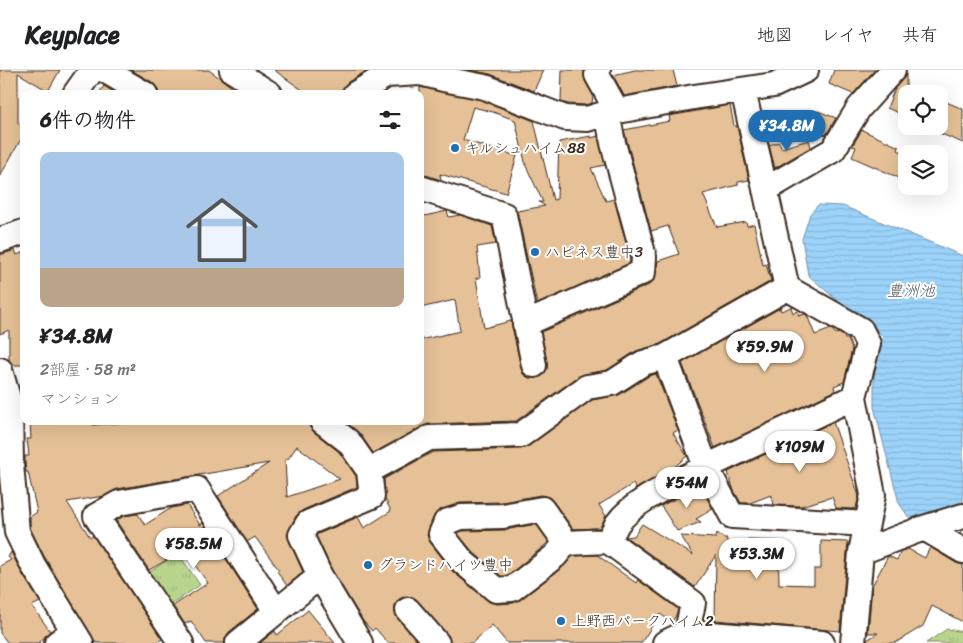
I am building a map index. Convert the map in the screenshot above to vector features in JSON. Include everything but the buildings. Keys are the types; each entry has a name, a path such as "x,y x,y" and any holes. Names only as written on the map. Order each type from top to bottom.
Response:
{"street":[{"path":"78,90 92,70"},
{"path":"104,70 138,90"},
{"path":"232,70 264,90"},
{"path":"525,324 643,272 644,257 613,143 612,112 597,75 598,70"},
{"path":"362,90 387,75 420,73 485,87 565,118 586,119 612,112 694,97 774,85 806,70"},
{"path":"765,190 833,150 859,108 893,70"},
{"path":"743,90 787,288 861,330 868,344 854,397 873,495 861,552 853,643"},
{"path":"424,189 504,215 534,366"},
{"path":"0,240 20,233"},
{"path":"369,471 429,438 521,435 587,387 612,383 643,363 665,357 787,288"},
{"path":"665,357 706,467 732,516 867,524"},
{"path":"0,370 10,405 5,433 17,532 71,639"},
{"path":"608,542 618,524 630,511 656,494 706,467 854,397"},
{"path":"327,425 349,442 369,471 372,496 308,524 301,536 320,576 360,643"},
{"path":"181,643 96,516 119,502 197,489 276,611"},
{"path":"542,509 566,542 555,556 512,589 496,590 463,562 441,534 446,522 461,517 503,516 542,509"},
{"path":"861,552 924,528 963,516"},
{"path":"924,528 963,551"},
{"path":"566,542 608,542 693,603 672,640 822,643"},
{"path":"238,643 320,576"},
{"path":"408,610 438,643"}],"green space":[{"path":"178,553 200,585 165,609 144,576"},
{"path":"947,629 963,632 963,643 926,643"}],"water":[{"name":"豊洲池","path":"818,205 843,206 963,256 963,503 912,522 899,503 874,407 874,371 883,337 875,328 847,309 808,275 802,239 810,214"}],"place":[{"name":"キルシュハイム88","path":"455,148"},
{"name":"ハピネス豊中3","path":"535,252"},
{"name":"グランドハイツ豊中","path":"368,565"},
{"name":"上野西パークハイム2","path":"561,621"}]}
